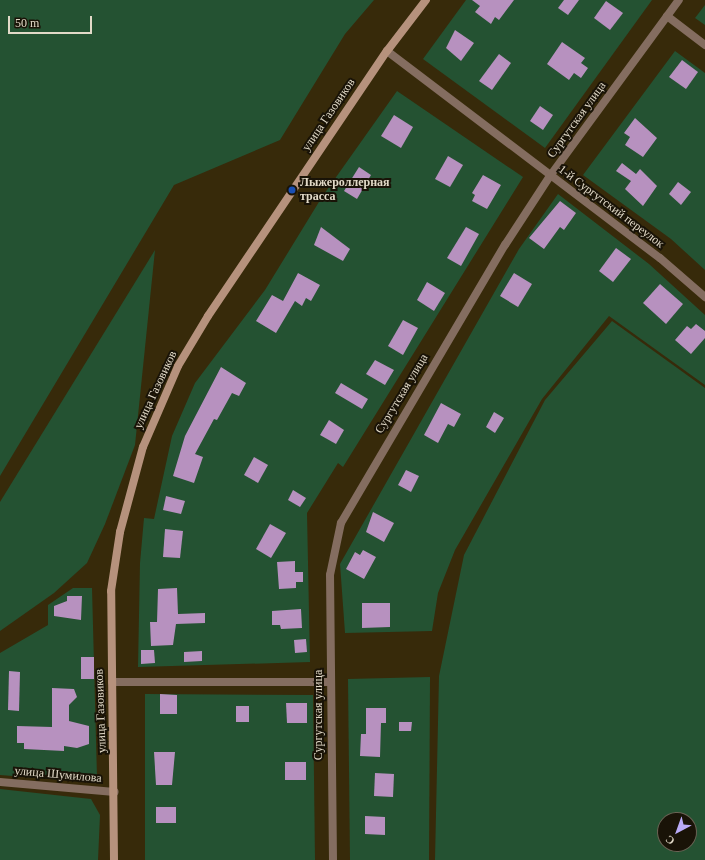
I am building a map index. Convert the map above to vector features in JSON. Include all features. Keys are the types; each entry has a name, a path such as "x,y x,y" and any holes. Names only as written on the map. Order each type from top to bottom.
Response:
{"street":[{"name":"улица Газовиков","path":"114,860 115,792 111,591 120,532 136,468 165,393 208,316 387,51 426,0"},
{"name":"Сургутская улица","path":"333,860 330,575 341,523 501,252 550,176 679,0"},
{"path":"667,16 705,45"},
{"name":"1-й Сургутский переулок","path":"387,51 705,297"},
{"path":"112,682 330,682"},
{"name":"улица Шумилова","path":"0,782 115,792"}],"green space":[{"path":"0,0 374,0 345,34 280,140 174,185 0,476"},
{"path":"466,0 652,0 545,148 423,59"},
{"path":"705,5 705,25 695,18"},
{"path":"675,51 705,73 705,270 671,239 583,175"},
{"path":"397,91 523,177 343,467 338,463 307,513 310,662 138,667 140,563 144,518 154,519 172,436 195,383 265,290 322,197"},
{"path":"558,194 649,264 705,315 705,385 609,316 542,399 455,550 438,593 432,631 345,633 340,564 519,249"},
{"path":"155,250 135,445 105,524 87,563 54,593 0,631 0,502"},
{"path":"612,321 705,388 705,860 435,860 439,676 464,555 545,400"},
{"path":"73,588 92,588 97,777 89,782 0,775 0,653 48,625 48,605"},
{"path":"430,677 429,860 350,860 348,679"},
{"path":"145,694 313,695 315,860 145,860"},
{"path":"0,789 91,799 100,815 98,860 0,860"}],"building":[{"path":"472,0 514,0 499,20 495,17 491,24 475,12 480,6"},
{"path":"564,0 579,0 568,15 558,8"},
{"path":"606,1 623,13 610,30 594,18"},
{"path":"455,30 474,43 461,61 446,48"},
{"path":"562,42 585,58 581,63 588,68 581,78 574,73 569,80 547,64"},
{"path":"499,54 511,63 492,90 479,81"},
{"path":"682,60 698,72 686,89 669,77"},
{"path":"540,106 553,115 543,130 530,121"},
{"path":"394,115 413,127 401,148 381,136"},
{"path":"635,118 657,138 643,157 625,145 630,137 624,133"},
{"path":"448,156 463,165 450,187 435,179"},
{"path":"622,163 636,174 640,169 657,186 643,206 625,189 631,181 616,171"},
{"path":"359,167 371,175 357,199 344,191"},
{"path":"483,175 501,185 487,209 472,201 475,195 472,193"},
{"path":"678,182 691,192 681,205 669,194"},
{"path":"560,201 576,213 564,230 560,227 544,249 529,238"},
{"path":"321,227 350,249 343,261 314,245"},
{"path":"466,227 479,234 461,266 447,258"},
{"path":"616,248 631,259 613,282 599,271"},
{"path":"298,273 320,285 311,301 306,298 302,306 295,301 276,333 256,321 272,295 283,301"},
{"path":"514,273 532,284 518,307 500,296"},
{"path":"427,282 445,293 434,311 417,300"},
{"path":"660,284 683,304 666,324 643,303"},
{"path":"403,320 418,328 403,355 388,346"},
{"path":"696,324 705,331 705,338 691,354 675,340 687,326 691,329"},
{"path":"375,360 394,370 385,385 366,374"},
{"path":"221,367 246,383 239,396 232,393 217,420 214,419 195,454 203,457 194,483 173,476 185,436"},
{"path":"341,383 368,399 362,409 335,393"},
{"path":"441,403 461,414 454,427 448,424 438,443 424,435"},
{"path":"494,412 504,418 495,433 486,427"},
{"path":"329,420 344,430 336,444 320,435"},
{"path":"254,457 268,465 258,483 244,475"},
{"path":"406,470 419,476 411,492 398,485"},
{"path":"293,490 306,498 300,507 288,500"},
{"path":"166,496 185,501 181,514 163,510"},
{"path":"373,512 394,523 384,542 366,532"},
{"path":"270,524 286,533 271,558 256,549"},
{"path":"165,529 183,531 180,558 163,557"},
{"path":"363,550 376,557 364,579 346,569 355,552 360,555"},
{"path":"295,561 295,572 303,572 303,582 296,582 296,588 279,589 277,562"},
{"path":"177,588 178,614 205,613 205,623 176,624 173,645 151,646 150,622 157,622 158,589"},
{"path":"67,596 82,596 81,620 54,616 54,606 67,601"},
{"path":"362,603 390,603 390,627 362,628"},
{"path":"301,609 302,628 281,629 280,625 272,625 272,611"},
{"path":"306,639 307,652 295,653 294,640"},
{"path":"141,650 154,650 155,663 141,664"},
{"path":"202,651 202,661 184,662 184,652"},
{"path":"81,657 94,657 94,679 81,679"},
{"path":"9,671 20,672 19,711 8,710"},
{"path":"52,688 74,689 77,697 69,705 69,721 89,726 89,744 77,748 64,746 64,751 24,749 24,743 17,743 17,726 52,727"},
{"path":"160,694 177,695 177,714 160,714"},
{"path":"286,703 307,703 307,723 287,723"},
{"path":"236,706 249,706 249,722 236,722"},
{"path":"366,708 386,708 386,723 381,723 380,757 360,756 361,734 366,734"},
{"path":"399,722 412,722 411,731 399,731"},
{"path":"154,752 175,752 172,785 156,785"},
{"path":"285,762 306,762 306,780 285,780"},
{"path":"375,773 394,774 393,797 374,796"},
{"path":"156,807 176,807 176,823 156,823"},
{"path":"365,816 385,817 385,835 365,834"}],"place":[{"name":"Лыжероллерная трасса","path":"292,190"}]}
